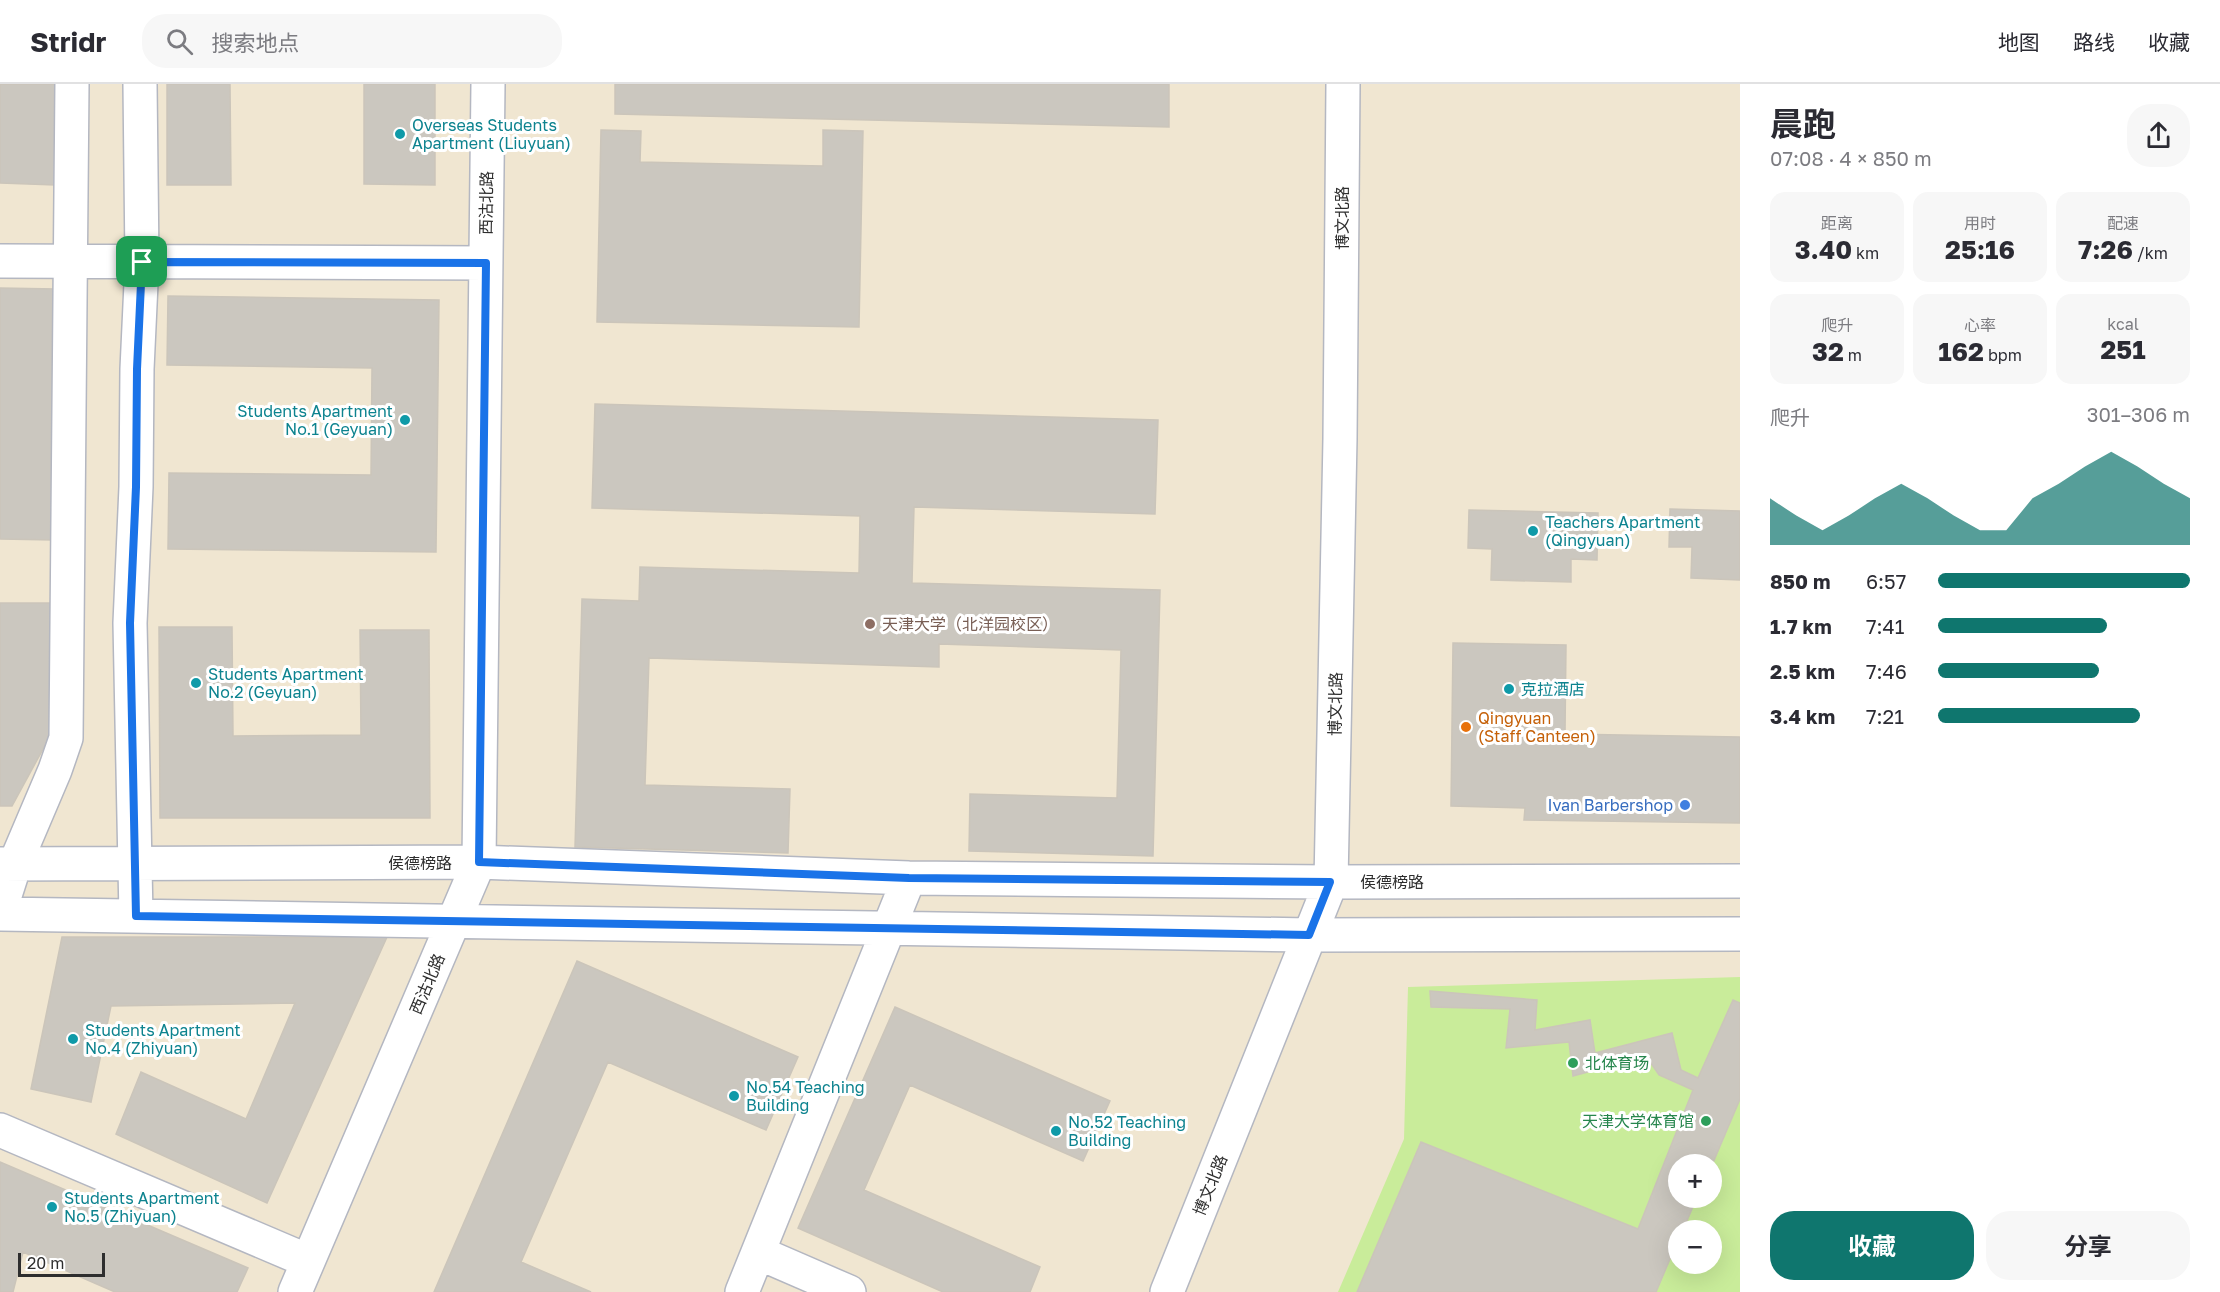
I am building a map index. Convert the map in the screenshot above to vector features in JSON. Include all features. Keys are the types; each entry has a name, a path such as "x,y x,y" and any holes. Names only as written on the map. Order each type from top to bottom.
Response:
{"street":[{"path":"72,84 66,738 56,770 7,864 0,912 1309,935 1740,934"},
{"path":"136,916 130,623 142,262 140,84"},
{"name":"西沽北路","path":"306,1282 479,862 488,84"},
{"name":"博文北路","path":"1167,1292 1330,882 1340,439 1343,84"},
{"path":"0,261 486,263"},
{"name":"侯德榜路","path":"7,864 479,862 909,878 1330,882 1740,881"},
{"path":"742,1292 909,878"},
{"path":"0,1130 306,1282"},
{"path":"759,1253 849,1292"}],"shaded area":[{"name":"天津大学（北洋园校区）","path":"0,84 1740,84 1740,1292 0,1292"}],"green space":[{"name":"北体育场","path":"1740,977 1740,1292 1338,1292 1404,1139 1408,987"}],"building":[{"path":"0,84 58,84 55,185 0,183"},
{"path":"167,84 230,84 231,185 167,185"},
{"name":"Overseas Students Apartment (Liuyuan)","path":"364,84 435,84 435,185 364,184"},
{"path":"615,84 1169,84 1169,127 615,114"},
{"path":"601,130 641,131 640,162 823,166 823,130 863,131 859,327 597,322"},
{"path":"0,288 56,289 53,540 0,539"},
{"name":"Students Apartment No.1 (Geyuan)","path":"168,296 439,300 436,552 168,549 169,473 371,475 372,368 167,365"},
{"path":"595,404 1158,420 1155,514 914,507 912,583 1160,590 1153,856 969,851 970,794 1117,798 1121,650 939,644 939,667 649,658 645,785 790,789 788,853 575,847 582,599 639,601 640,567 859,573 860,516 592,508"},
{"name":"Teachers Apartment (Qingyuan)","path":"1670,509 1740,511 1740,580 1691,578 1692,547 1669,547"},
{"name":"Teachers Apartment (Qingyuan)","path":"1469,510 1598,513 1597,560 1571,559 1571,582 1491,580 1492,549 1468,548"},
{"path":"0,603 51,603 49,738 12,806 0,806"},
{"name":"Students Apartment No.2 (Geyuan)","path":"159,627 232,627 233,736 361,735 360,630 429,630 430,818 160,818"},
{"name":"克拉酒店","path":"1453,643 1566,645 1565,734 1740,737 1740,823 1524,820 1525,808 1451,806"},
{"name":"Students Apartment No.4 (Zhiyuan)","path":"62,937 387,937 267,1203 116,1134 141,1072 246,1119 295,1003 111,1006 91,1102 31,1089"},
{"name":"No.54 Teaching Building","path":"577,961 798,1057 766,1130 608,1062 521,1262 591,1292 434,1292"},
{"name":"天津大学体育馆","path":"1430,991 1537,1000 1535,1030 1590,1020 1595,1053 1672,1033 1681,1070 1698,1078 1733,1000 1740,1003 1740,1099 1717,1154 1668,1154 1668,1208 1692,1208 1687,1220 1668,1220 1668,1264 1656,1292 1357,1292 1421,1142 1638,1229 1693,1090 1659,1075 1646,1056 1573,1076 1569,1042 1506,1048 1510,1009 1431,1007"},
{"name":"No.52 Teaching Building","path":"895,1007 1110,1101 1083,1161 910,1085 864,1190 1040,1267 1030,1292 943,1292 798,1228"},
{"name":"Students Apartment No.5 (Zhiyuan)","path":"0,1162 248,1268 237,1292 115,1292 23,1252 13,1292 0,1292"}],"place":[{"name":"Overseas Students Apartment (Liuyuan)","path":"400,134"},
{"name":"Students Apartment No.1 (Geyuan)","path":"405,420"},
{"name":"Teachers Apartment (Qingyuan)","path":"1533,531"},
{"name":"天津大学（北洋园校区）","path":"870,624"},
{"name":"Students Apartment No.2 (Geyuan)","path":"196,683"},
{"name":"克拉酒店","path":"1509,689"},
{"name":"Qingyuan (Staff Canteen)","path":"1466,727"},
{"name":"Ivan Barbershop","path":"1685,805"},
{"name":"Students Apartment No.4 (Zhiyuan)","path":"73,1039"},
{"name":"北体育场","path":"1573,1063"},
{"name":"No.54 Teaching Building","path":"734,1096"},
{"name":"天津大学体育馆","path":"1706,1121"},
{"name":"No.52 Teaching Building","path":"1056,1131"},
{"name":"Students Apartment No.5 (Zhiyuan)","path":"52,1207"}],"route":[{"path":"142,262 486,263 479,862 909,878 1330,882 1309,935 136,916 130,623 142,262"}]}
